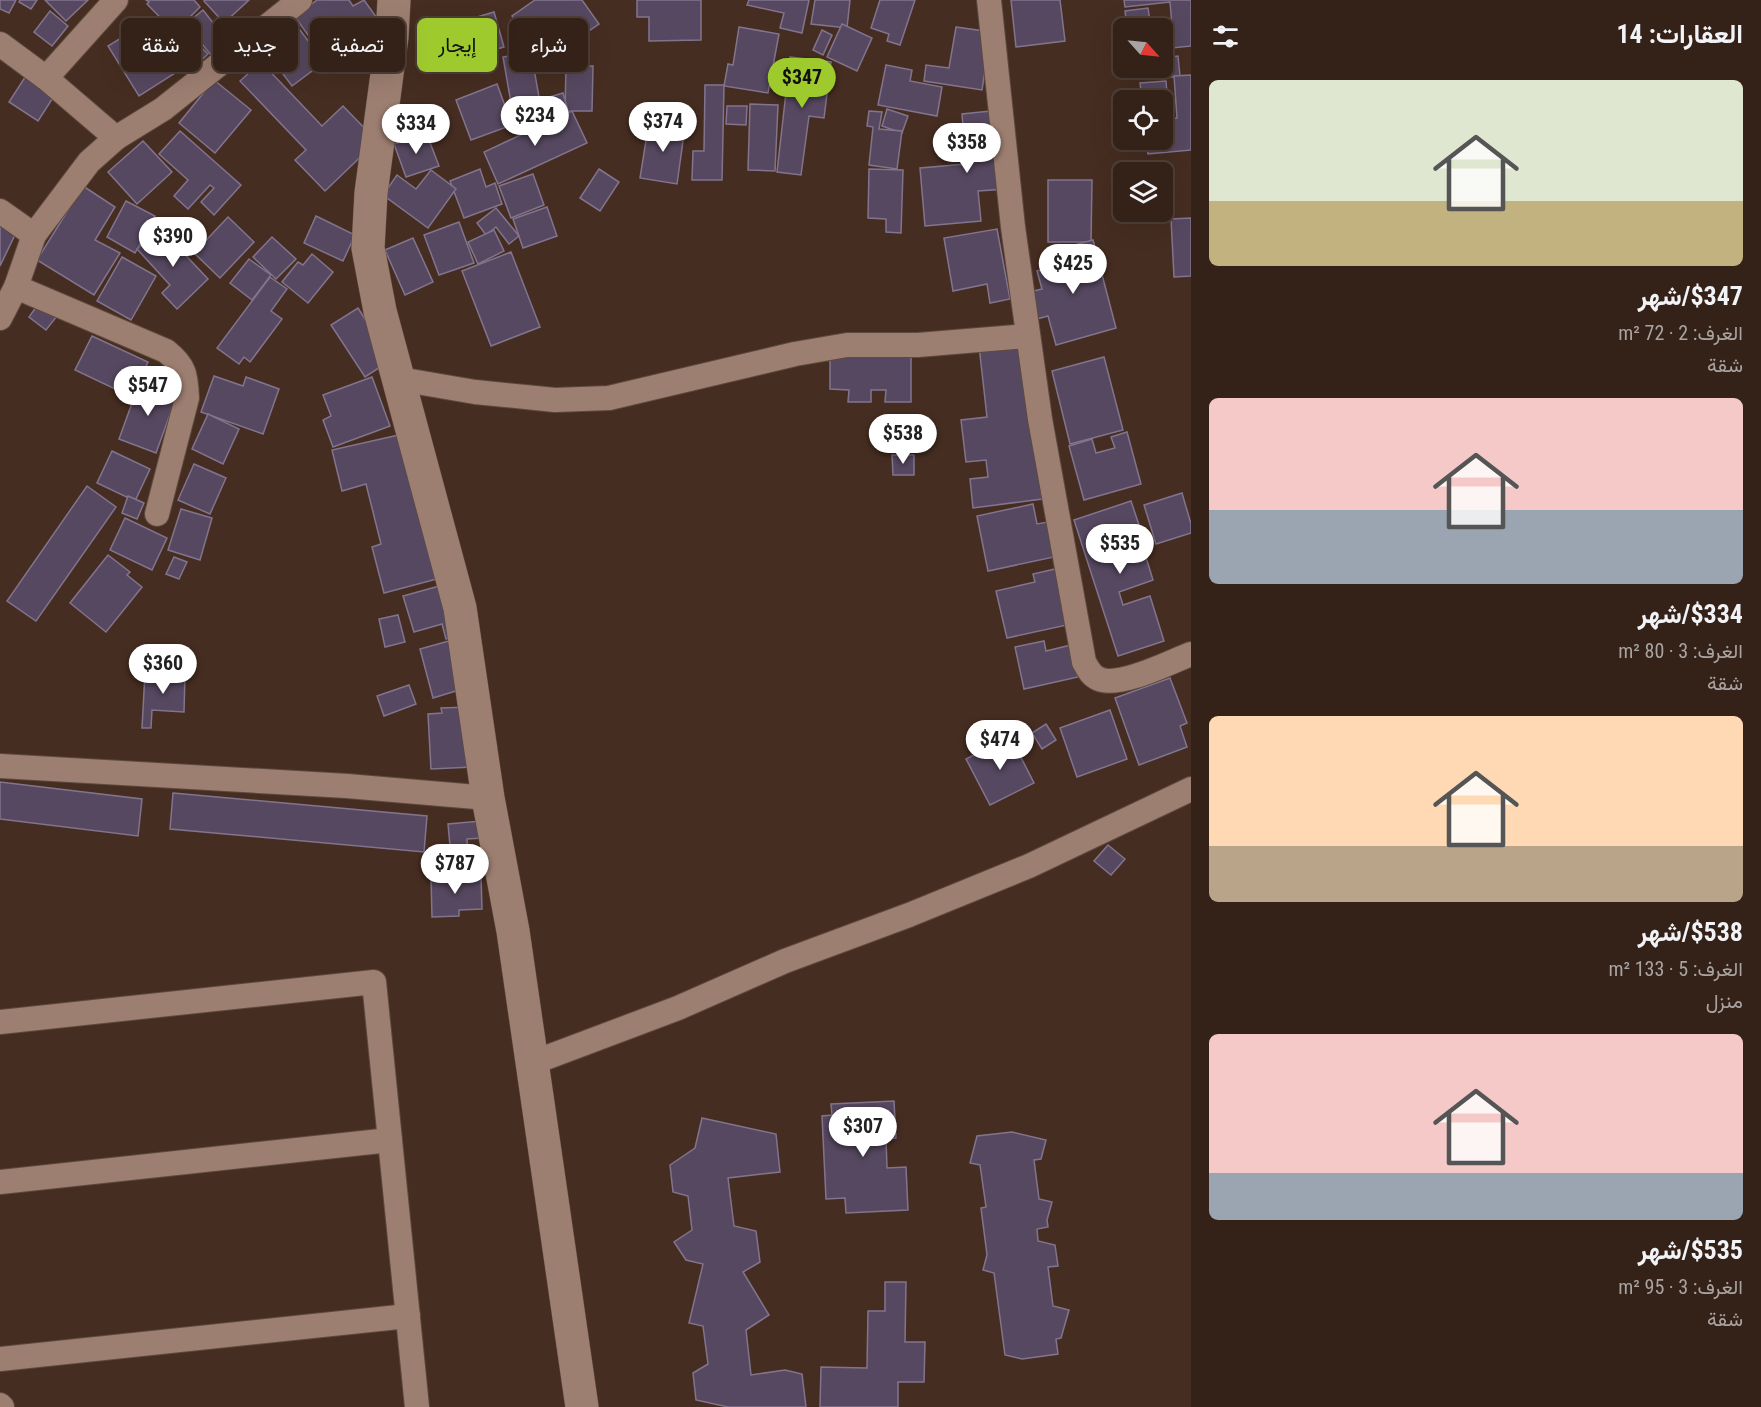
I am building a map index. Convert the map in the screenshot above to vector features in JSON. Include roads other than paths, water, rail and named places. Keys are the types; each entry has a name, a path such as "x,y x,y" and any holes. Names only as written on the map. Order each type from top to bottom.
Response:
{"street":[{"path":"46,78 116,0"},
{"path":"0,318 16,287 34,235 89,162 116,138 163,110 300,0"},
{"path":"394,0 392,37 371,194 368,248 380,311 460,609 488,798 513,931 582,1407"},
{"path":"989,0 1011,215 1040,419 1078,636 1087,668 1089,673 1099,680 1116,681 1191,654"},
{"path":"0,44 46,78 116,138"},
{"path":"0,211 34,235"},
{"path":"16,287 166,351 180,362 186,378 188,398 158,514"},
{"path":"399,379 475,392 555,400 609,398 795,354 847,345 918,345 1028,336"},
{"path":"0,766 347,786 488,798"},
{"path":"532,1063 678,1008 785,961 909,915 1029,866 1191,789"},
{"path":"0,1022 374,982 417,1407"},
{"path":"0,1182 390,1140"},
{"path":"0,1359 408,1316"}]}
